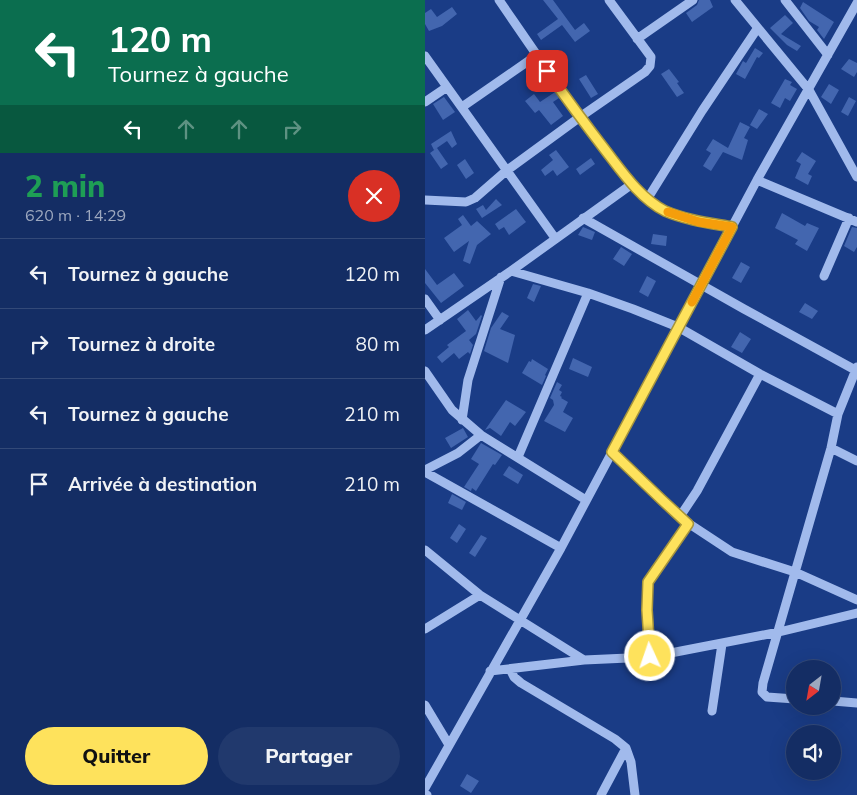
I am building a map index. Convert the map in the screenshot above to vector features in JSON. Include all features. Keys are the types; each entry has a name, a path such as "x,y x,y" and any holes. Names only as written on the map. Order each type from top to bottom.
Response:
{"street":[{"path":"499,0 580,117 631,184 655,205 666,211 699,222 732,227"},
{"path":"425,200 466,202 475,198 506,171 645,72 650,66 651,57 609,0"},
{"path":"637,39 693,0"},
{"path":"735,0 809,90 857,177"},
{"path":"785,0 828,55"},
{"path":"425,788 561,548 757,180 857,4"},
{"path":"648,198 702,111 757,29"},
{"path":"462,107 537,55"},
{"path":"425,56 555,238"},
{"path":"425,102 447,87"},
{"path":"757,180 853,220 824,276"},
{"path":"425,330 511,271 631,184"},
{"path":"583,218 744,309 856,369 838,414 831,448 779,632 765,674 762,692 767,697 786,698"},
{"path":"511,271 588,293 678,328 760,374 838,414"},
{"path":"462,420 468,380 501,277"},
{"path":"518,457 588,293"},
{"path":"425,299 440,320"},
{"path":"425,371 452,410 481,436 586,500"},
{"path":"681,516 697,491 760,374"},
{"path":"425,471 458,453 481,436"},
{"path":"831,448 857,461"},
{"path":"612,452 688,524 731,552 795,572 857,600"},
{"path":"425,471 561,548"},
{"path":"650,656 647,610 648,582 688,524"},
{"path":"425,550 480,595 584,660"},
{"path":"425,628 480,595"},
{"path":"491,671 584,660 650,656 722,644 857,613"},
{"path":"712,711 722,644"},
{"path":"509,669 521,683 615,739 625,748 631,762 635,795"},
{"path":"841,702 857,703"},
{"path":"425,705 449,745"},
{"path":"601,795 625,748"}],"building":[{"path":"543,0 553,0 575,30 584,23 590,31 575,42 562,25 541,40 537,34 558,19"},
{"path":"699,0 710,0 713,7 692,22 686,13 697,5"},
{"path":"803,2 834,22 824,39 817,30 819,27 809,21 800,8"},
{"path":"452,7 457,14 442,26 429,31 425,24 425,13 431,9 437,17"},
{"path":"785,15 793,23 781,34 801,46 797,51 787,45 770,28"},
{"path":"755,48 763,53 759,58 757,57 745,79 736,74 743,61 746,63"},
{"path":"849,59 857,63 857,72 854,77 841,69"},
{"path":"669,69 679,82 677,83 684,93 677,97 661,74"},
{"path":"540,70 546,79 536,86 530,78"},
{"path":"586,75 598,94 591,98 579,79"},
{"path":"785,79 792,82 790,85 797,89 790,101 785,98 780,108 771,103"},
{"path":"829,84 839,90 831,104 821,97"},
{"path":"555,92 559,98 553,102 563,116 551,125 539,110 535,113 525,101 534,94 540,102"},
{"path":"444,97 455,112 443,120 433,104"},
{"path":"849,97 856,101 848,116 841,112"},
{"path":"759,109 768,114 757,129 750,125"},
{"path":"740,122 750,127 744,138 748,140 742,160 723,152 711,171 703,166 711,153 706,150 713,139 728,148"},
{"path":"451,131 457,144 452,148 447,141 434,150 431,144"},
{"path":"437,148 448,164 441,169 430,153"},
{"path":"556,150 569,167 557,176 553,170 545,176 541,170 553,160 549,155"},
{"path":"802,152 816,161 808,174 812,176 808,185 795,178 801,164 796,161"},
{"path":"591,158 595,164 580,175 576,169"},
{"path":"465,159 474,173 466,179 457,165"},
{"path":"496,199 502,205 482,218 476,209 483,205 486,210"},
{"path":"516,209 526,222 509,235 504,227 499,230 495,224"},
{"path":"782,213 805,226 807,223 819,228 807,251 795,244 798,240 775,228"},
{"path":"463,215 471,226 477,221 491,234 477,245 470,264 463,261 469,241 454,252 444,238 462,225 458,219"},
{"path":"583,227 595,232 592,240 578,235"},
{"path":"852,227 857,228 857,247 854,252 844,246"},
{"path":"653,234 667,236 666,246 651,244"},
{"path":"621,247 632,254 624,266 613,259"},
{"path":"741,262 750,267 741,283 732,278"},
{"path":"425,269 437,285 454,273 464,286 441,303 425,283"},
{"path":"647,276 656,281 648,297 639,292"},
{"path":"533,284 541,286 534,302 527,298"},
{"path":"805,303 818,311 812,319 799,312"},
{"path":"468,310 476,321 482,316 476,334 469,340 473,345 470,354 468,352 459,359 454,353 442,363 437,357 449,347 447,345 466,331 457,319"},
{"path":"502,312 509,316 500,329 515,335 508,363 484,351 491,328"},
{"path":"740,332 751,339 742,353 731,347"},
{"path":"573,358 592,367 588,377 569,369"},
{"path":"532,359 548,369 542,385 522,373"},
{"path":"557,382 562,385 559,390 562,392 561,398 568,402 563,412 573,418 565,432 544,421 554,405 553,400 550,398"},
{"path":"506,400 526,412 515,426 510,422 501,436 490,428 485,430"},
{"path":"463,428 468,437 451,448 445,438"},
{"path":"481,443 502,455 495,465 493,464 476,491 472,488 471,491 464,487 479,464 471,459"},
{"path":"509,466 523,475 518,484 503,475"},
{"path":"452,494 466,502 462,510 448,503"},
{"path":"459,524 466,529 457,543 450,538"},
{"path":"481,535 487,538 475,557 469,553"},
{"path":"467,774 479,781 471,793 460,786"}],"slow traffic":[{"path":"668,212 699,222 732,227 692,302"}],"route":[{"path":"547,71 631,184 655,205 666,211 699,222 732,227 612,452 688,524 648,582 647,610 650,656"}]}
